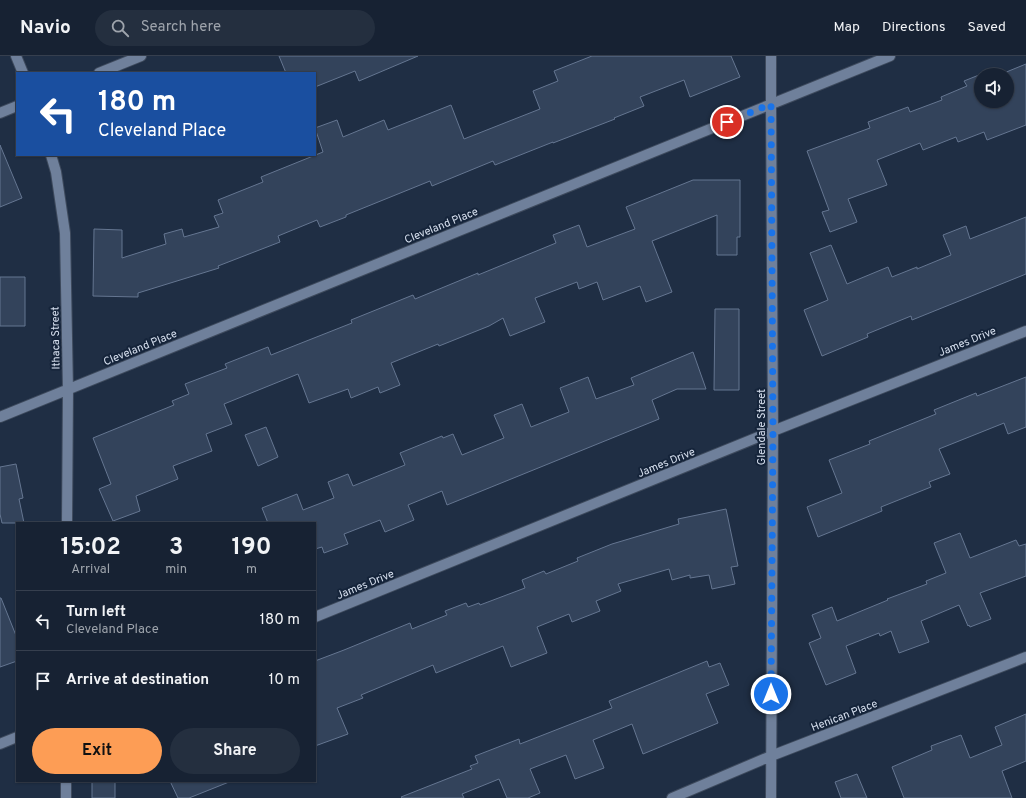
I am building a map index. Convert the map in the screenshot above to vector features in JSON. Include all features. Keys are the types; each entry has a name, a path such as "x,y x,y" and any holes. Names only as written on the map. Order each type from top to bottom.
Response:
{"street":[{"path":"16,56 23,72"},
{"path":"101,72 141,56"},
{"name":"Glendale Street","path":"771,56 773,431 771,798"},
{"name":"Cleveland Place","path":"0,417 890,56"},
{"path":"0,113 16,106"},
{"name":"Ithaca Street","path":"51,156 56,172 65,233 68,390 68,522"},
{"name":"James Drive","path":"316,617 773,431 1026,331"},
{"name":"Henican Place","path":"672,798 771,756 1026,657"},
{"path":"0,744 16,737"},
{"path":"66,782 66,798"}],"building":[{"path":"279,56 418,56 359,81 355,71 316,87 316,72 286,72"},
{"path":"592,56 731,56 740,77 690,97 684,80 640,97 644,106 614,118 615,119 495,165 493,161 432,186 430,181 320,227 317,220 278,236 280,242 218,266 219,268 138,293 138,297 93,296 94,229 122,230 122,258 166,244 164,234 182,229 184,237 219,227 214,216 223,213 218,200 263,182 261,177 323,152 316,128 337,120 343,137 384,120 388,130 451,105 464,139 540,109 533,91 558,81 554,71"},
{"path":"1026,64 1026,125 987,140 984,132 958,142 956,137 923,150 920,143 877,160 887,185 848,199 857,222 830,232 822,212 829,210 807,151 870,128 868,122 908,107 910,112 942,100 941,97 967,86 964,81 974,77 974,108 1014,108 1014,69"},
{"path":"0,145 22,198 0,207"},
{"path":"693,180 740,180 740,237 737,237 737,255 717,255 717,215 652,241 672,292 646,302 640,286 603,300 597,282 579,289 577,282 535,298 545,322 510,336 503,318 489,326 391,363 400,385 380,393 378,387 351,398 348,389 309,403 298,374 224,404 232,424 206,434 212,451 173,466 178,479 136,496 140,511 113,521 99,489 111,484 93,438 174,405 172,401 189,394 185,384 227,368 225,364 268,347 271,355 352,323 351,320 413,295 415,299 478,273 478,275 556,243 553,235 579,225 587,247 635,229 626,207"},
{"path":"1026,217 1026,274 912,320 911,316 867,334 868,337 822,356 804,310 828,300 810,253 831,245 847,284 888,267 892,277 917,267 917,269 951,255 943,235 966,226 970,239"},
{"path":"0,277 25,277 25,326 0,326"},
{"path":"715,309 739,309 739,390 714,390"},
{"path":"693,352 706,389 677,389 652,400 659,419 447,505 442,491 408,505 414,520 385,532 380,520 344,534 348,544 324,553 322,547 316,549 316,522 268,522 262,508 297,494 303,510 334,498 328,482 348,474 353,486 405,465 400,453 442,436 443,438 453,434 462,455 504,438 494,415 522,404 531,427 569,412 560,388 588,377 596,399 634,385 631,378"},
{"path":"1026,377 1026,427 1008,434 1004,423 939,449 950,474 929,482 931,487 881,507 882,511 818,537 807,507 842,493 829,460 870,444 869,441 936,414 934,410 976,393 977,396"},
{"path":"266,427 278,457 258,466 245,435"},
{"path":"16,464 23,498 19,499 24,522 2,523 0,514 0,467"},
{"path":"726,509 738,566 731,567 735,584 712,589 709,575 690,578 690,575 672,580 669,569 618,584 621,591 596,601 600,611 572,622 569,614 537,627 547,653 511,667 503,646 436,673 433,665 361,695 363,698 337,708 348,734 316,746 316,661 410,623 412,629 447,615 445,611 466,603 468,607 479,603 480,605 525,588 522,580 544,571 546,574 578,561 577,558 612,544 679,524 678,519"},
{"path":"960,533 970,558 1016,540 1019,546 1026,544 1026,576 980,593 991,619 970,627 969,625 968,626 959,605 921,621 929,642 899,653 891,631 880,636 879,633 846,646 856,673 826,685 809,643 821,638 812,615 832,607 837,621 888,600 887,599 927,584 926,581 946,573 934,543"},
{"path":"1,598 16,636 16,661 0,667"},
{"path":"707,661 709,667 720,663 729,685 706,694 718,723 643,754 632,724 593,740 604,768 575,779 566,755 530,769 540,793 528,798 507,798 499,779 462,794 464,798 401,797 472,769 470,766 478,763 475,756 519,739 520,744 612,708 609,701"},
{"path":"1026,714 1026,761 1002,771 1012,798 904,798 892,767 932,750 931,746 961,735 970,758 1002,745 995,727"},
{"path":"857,774 867,798 841,798 835,782"},
{"path":"92,782 115,782 115,798 92,798"},
{"path":"170,782 229,782 189,798 178,798"}],"route":[{"path":"727,122 771,104 773,431 771,694"}]}
